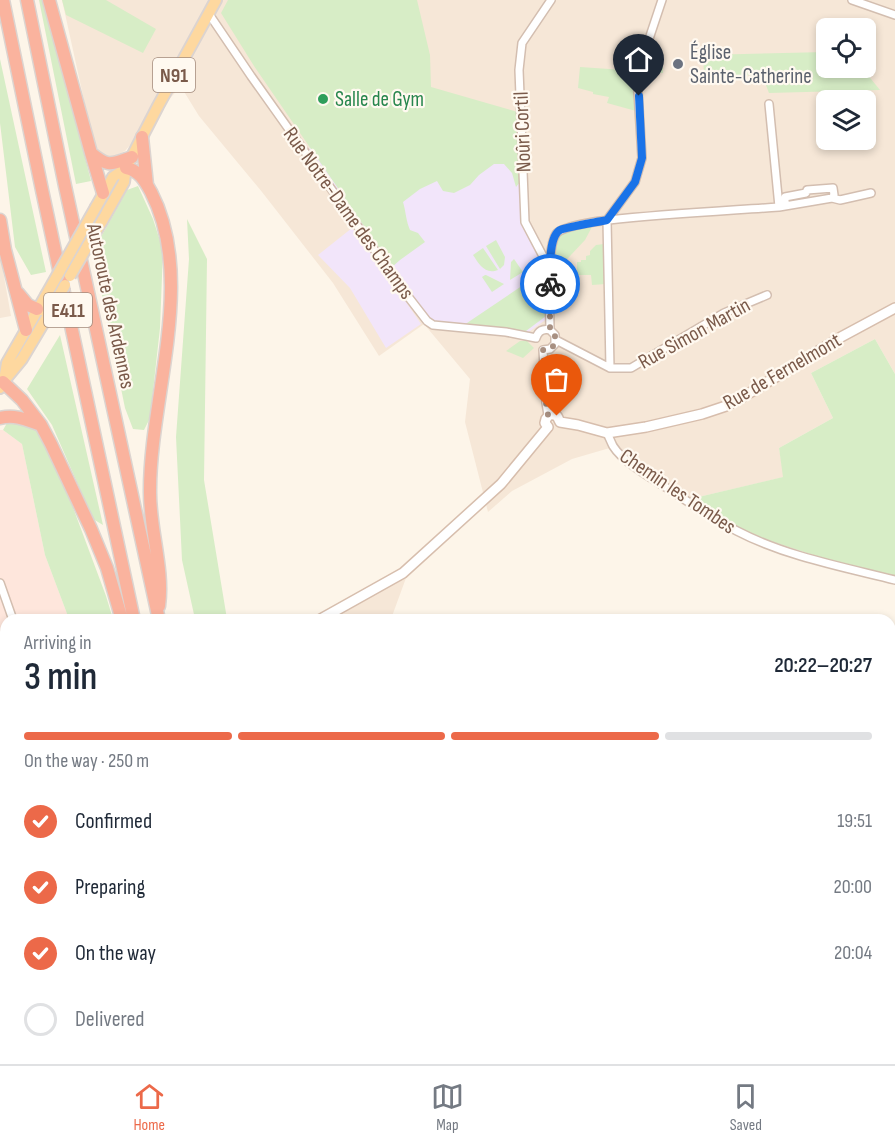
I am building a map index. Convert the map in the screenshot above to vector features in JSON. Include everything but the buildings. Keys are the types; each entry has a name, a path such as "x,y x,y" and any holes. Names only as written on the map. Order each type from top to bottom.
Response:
{"highway":[{"name":"Autoroute des Ardennes","path":"3,0 133,614"},
{"name":"Autoroute des Ardennes","path":"27,0 157,614"},
{"path":"50,0 104,194"},
{"path":"142,137 147,186"},
{"path":"91,153 102,162 129,163 138,172 156,202 168,242 170,308 149,495 161,590 158,614"},
{"path":"0,220 5,250 26,330"},
{"path":"17,292 28,305 44,310"},
{"path":"2,385 22,400 41,425 51,444 107,568 120,614"},
{"path":"0,418 19,417 41,425"}],"main road":[{"name":"N91","path":"2,385 8,363 26,330 44,310 102,221 124,182 129,163 142,137 216,0"},
{"name":"N91","path":"2,385 22,359 44,310 45,297 113,177 129,163"},
{"path":"102,221 104,194"}],"street":[{"name":"Noûri Cortil","path":"550,266 525,222 519,70 522,43 551,0"},
{"path":"609,368 607,220 635,182 642,158 637,75 662,0"},
{"path":"852,0 895,15"},
{"name":"Rue Notre-Dame des Champs","path":"209,14 427,321 433,325 506,332 536,338"},
{"path":"769,104 782,207"},
{"path":"782,207 785,197 802,195 807,190 833,188 832,198"},
{"path":"550,330 552,245 560,230 607,220 782,207 832,198 840,200 871,193"},
{"name":"Rue Simon Martin","path":"556,340 609,368 631,368 724,313 767,295"},
{"name":"Rue de Fernelmont","path":"548,415 557,416 560,422 607,433 702,414 726,406 743,397 841,337 895,308"},
{"path":"543,350 553,347 556,340 554,333 550,330 540,331 536,338 537,345 543,350 548,415 545,421 548,427"},
{"path":"548,427 554,428 560,422"},
{"path":"330,614 403,573 501,484 548,427"},
{"name":"Chemin les Tombes","path":"607,433 613,447 642,472 738,532 777,548 895,580"},
{"path":"0,583 11,614"}],"shaded area":[{"path":"62,0 895,0 895,374 875,339 811,373 833,418 779,448 784,477 690,499 688,502 643,472 613,447 572,459 512,491 488,512 465,422 470,379 424,324 379,356 333,283 199,116 183,90 179,88 125,151 110,158 99,151 93,141"},
{"path":"341,120 518,134 523,221 546,264 548,318 526,334 430,321 310,152 309,149"},
{"path":"352,228 421,324 386,348 350,288 318,255"},
{"path":"0,254 11,316 0,318"},
{"path":"0,430 3,430 22,444 45,555 67,614 0,614"},
{"path":"410,567 393,614 329,614"}],"green space":[{"path":"39,0 45,0 91,181 76,184"},
{"path":"62,0 106,0 156,29 143,53 66,15"},
{"path":"228,0 417,0 430,55 431,87 518,112 520,182 516,187 512,173 504,164 494,164 470,185 454,193 443,191 437,181 420,189 403,202 410,230 418,233 425,242 392,267 254,66 221,13"},
{"path":"816,52 816,78 870,78 880,90 769,93 762,75 704,76 703,55"},
{"path":"662,56 663,73 645,72 648,57"},
{"path":"0,59 46,272 31,275 15,247 0,123"},
{"path":"580,67 624,70 628,73 633,83 636,111 607,103 609,97 578,88"},
{"path":"138,186 153,219 163,250 160,328 150,418 144,430 133,429 125,408 93,251 127,190"},
{"path":"187,219 207,259 204,480 226,614 194,614 182,560 176,437 189,259"},
{"path":"593,225 585,240 555,272 552,269 556,239 559,234 570,229"},
{"path":"496,240 505,257 504,265 500,269 486,246"},
{"path":"596,245 606,246 606,284 592,285 591,275 577,275 577,262 586,260 586,256 590,255 590,251"},
{"path":"483,248 498,270 486,270 475,258 473,255"},
{"path":"514,259 523,272 510,280 511,262"},
{"path":"541,273 545,273 546,316 526,331 464,325"},
{"path":"485,275 504,284 492,292 482,277"},
{"path":"60,335 103,525 93,519 52,425 27,389"},
{"path":"875,339 895,374 895,576 847,566 746,533 690,499 783,477 779,448 833,418 811,373"},
{"path":"520,341 527,341 534,348 523,358 506,351"},
{"path":"7,423 26,423 36,430 59,470 111,614 67,614 45,555 22,444 3,430"}],"way so far":[{"path":"550,284 550,330 554,333 556,340 553,347 543,350 548,415 557,416"}],"place":[{"name":"Église Sainte-Catherine","path":"678,64"},
{"name":"Salle de Gym","path":"323,99"}],"route":[{"path":"550,284 552,245 555,236 560,230 607,220 635,182 642,158 639,96"}]}
